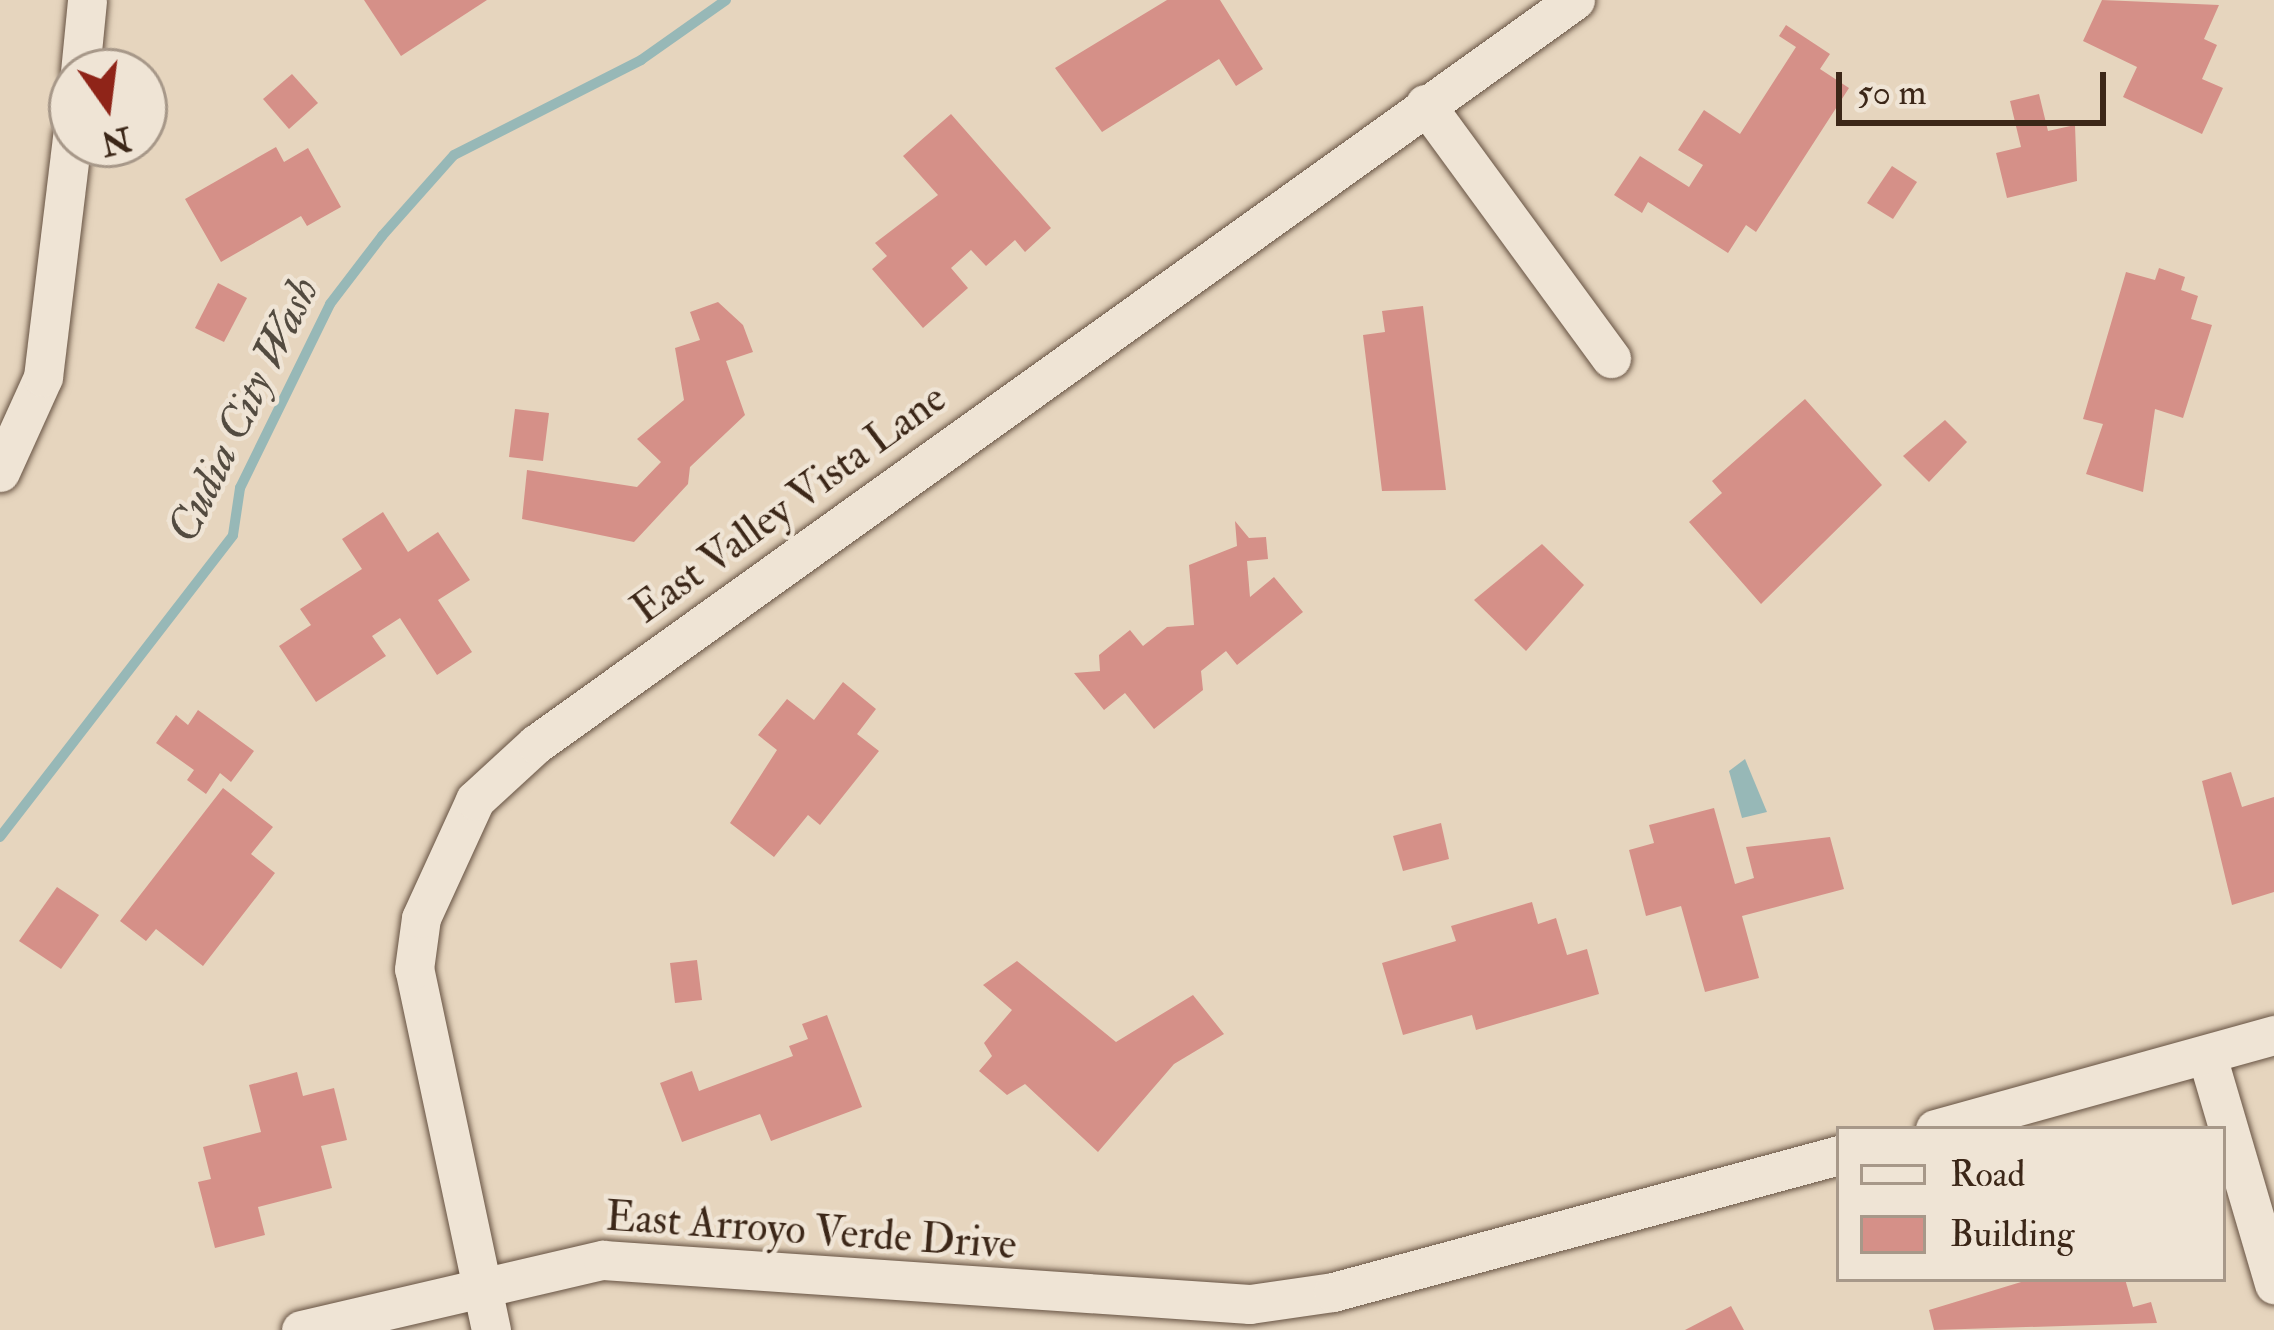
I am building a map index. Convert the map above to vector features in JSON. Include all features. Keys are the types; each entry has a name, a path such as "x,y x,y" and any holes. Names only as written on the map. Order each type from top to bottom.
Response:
{"street":[{"path":"82,48 87,0"},
{"name":"East Valley Vista Lane","path":"491,1330 414,969 421,918 475,800 536,744 1574,0"},
{"path":"1425,104 1611,358"},
{"path":"0,472 43,377 68,168"},
{"path":"1946,1126 2274,1035"},
{"path":"2207,1056 2274,1284"},
{"name":"East Arroyo Verde Drive","path":"301,1330 478,1284 603,1260 1251,1317 1836,1156"}],"water":[{"path":"1745,759 1767,812 1742,818 1729,771"}],"building":[{"path":"364,0 487,0 401,56"},
{"path":"1167,0 1220,0 1263,69 1236,86 1219,59 1102,132 1055,68"},
{"path":"2102,0 2219,5 2204,39 2217,45 2202,79 2223,88 2202,134 2123,97 2137,67 2083,41"},
{"path":"1786,25 1830,54 1820,69 1849,88 1756,232 1746,225 1728,253 1648,202 1642,213 1614,195 1640,156 1689,187 1703,165 1678,150 1704,110 1740,134 1796,47 1779,36"},
{"path":"292,74 318,103 289,129 263,99"},
{"path":"2039,94 2048,131 2075,125 2077,181 2007,198 1996,153 2021,147 2010,101"},
{"path":"951,114 1051,228 1025,252 1015,240 986,266 971,250 951,268 968,288 923,328 872,269 887,256 875,243 938,195 903,156"},
{"path":"276,147 284,162 308,148 341,207 307,226 301,216 221,262 185,199"},
{"path":"1892,166 1917,182 1893,219 1867,203"},
{"path":"2159,268 2185,277 2181,290 2198,296 2191,319 2212,325 2183,418 2155,409 2143,492 2086,474 2103,424 2083,419 2126,272 2155,280"},
{"path":"218,283 247,298 224,342 195,328"},
{"path":"718,302 743,325 753,352 726,361 745,415 690,467 688,484 634,542 522,519 527,470 637,487 661,462 637,439 684,400 675,348 700,340 690,312"},
{"path":"1423,306 1446,490 1382,491 1363,335 1385,332 1382,311"},
{"path":"1805,399 1882,485 1761,604 1689,522 1722,493 1712,481"},
{"path":"515,409 549,413 543,461 509,457"},
{"path":"1945,420 1967,442 1929,482 1903,456"},
{"path":"383,512 408,552 438,532 470,580 438,600 472,652 437,675 400,618 372,636 386,656 316,702 279,646 311,625 300,609 362,569 342,539"},
{"path":"1235,521 1249,538 1266,537 1268,559 1247,561 1250,597 1274,577 1303,612 1237,665 1226,651 1201,671 1203,690 1154,729 1125,693 1104,710 1074,673 1100,671 1099,655 1130,630 1143,646 1167,627 1194,625 1189,565 1237,546"},
{"path":"1542,544 1584,585 1526,651 1474,600"},
{"path":"843,682 876,709 857,734 879,751 820,825 808,815 774,857 730,823 777,750 758,735 787,699 814,720"},
{"path":"198,710 254,751 231,782 220,773 206,794 187,780 194,770 156,743 176,715 188,725"},
{"path":"2231,772 2242,807 2274,797 2274,892 2232,905 2202,781"},
{"path":"223,788 273,827 251,854 275,873 203,966 156,929 146,941 120,921"},
{"path":"1714,808 1735,884 1754,878 1746,847 1830,837 1844,889 1742,916 1759,978 1705,992 1681,906 1646,916 1629,850 1654,843 1649,825"},
{"path":"1441,823 1449,859 1403,871 1393,836"},
{"path":"57,887 99,915 61,969 19,941"},
{"path":"1532,902 1538,924 1556,918 1567,955 1587,949 1599,994 1476,1030 1472,1015 1403,1035 1382,963 1456,941 1451,926"},
{"path":"697,960 702,1000 675,1003 670,963"},
{"path":"1017,961 1116,1042 1193,995 1224,1034 1174,1064 1098,1152 1025,1084 1007,1095 979,1071 992,1056 984,1043 1012,1010 983,985"},
{"path":"827,1015 862,1107 771,1141 760,1114 682,1142 660,1083 692,1071 699,1091 793,1056 789,1046 808,1039 802,1024"},
{"path":"297,1072 303,1096 334,1088 347,1140 321,1146 332,1188 258,1207 265,1235 215,1248 198,1182 211,1179 203,1147 261,1132 249,1085"},
{"path":"2021,1282 2126,1282 2133,1307 2151,1302 2157,1323 1934,1330 1929,1310"},
{"path":"1731,1306 1744,1330 1685,1330"}],"waterway":[{"name":"Cudia City Wash","path":"0,837 233,535 240,488 330,304 382,236 454,155 641,60 726,0"}]}
